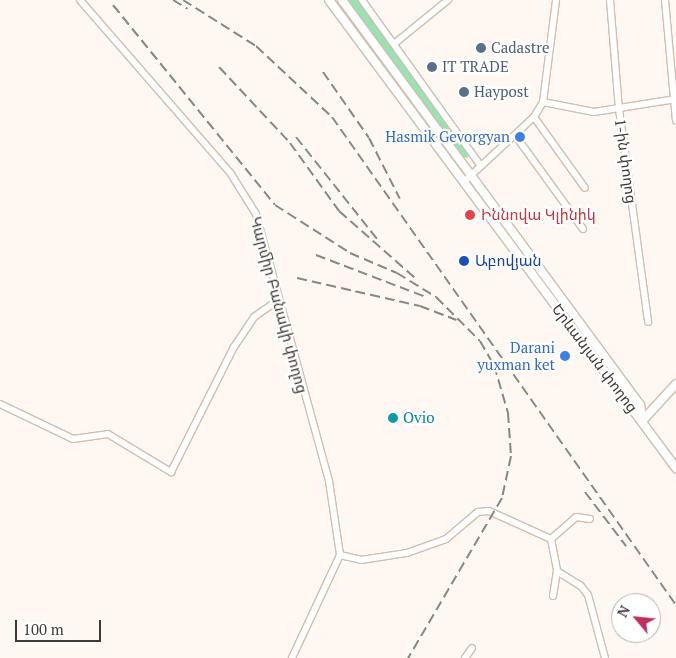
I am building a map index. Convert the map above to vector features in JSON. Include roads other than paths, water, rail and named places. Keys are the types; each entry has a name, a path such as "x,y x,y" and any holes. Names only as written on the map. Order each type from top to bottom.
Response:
{"main road":[{"name":"Երևանյան փողոց","path":"329,0 643,420"},
{"name":"Երևանյան փողոց","path":"342,0 640,405 643,420"},
{"path":"676,384 643,420 676,468"}],"street":[{"name":"Կարմիր Բանակի փողոց","path":"80,0 231,174 256,214 277,301 329,481 340,555"},
{"path":"362,0 482,166"},
{"path":"394,44 448,0"},
{"path":"464,181 534,117 543,102 556,0"},
{"name":"1-ին փողոց","path":"610,0 619,110 648,322"},
{"path":"665,0 676,121"},
{"path":"543,102 594,112 619,110 675,99"},
{"path":"534,117 584,188"},
{"path":"515,135 583,230"},
{"path":"0,404 73,439 108,434 171,472 234,347 254,317 277,301"},
{"path":"292,658 340,555 361,560 407,553 446,539 478,512 489,511 551,539"},
{"path":"551,539 576,517 590,519"},
{"path":"551,539 557,571 553,596"},
{"path":"557,571 588,595 605,658"},
{"path":"465,658 472,648"}],"railway":[{"path":"173,0 188,9"},
{"path":"183,0 256,46 332,117 676,605"},
{"path":"113,5 275,205 350,253 397,273 436,297 480,341 494,365 508,413 511,456 502,498 408,658"},
{"path":"219,67 290,143 339,211 416,279"},
{"path":"323,72 369,138 400,199"},
{"path":"296,137 378,240"},
{"path":"316,255 426,297"},
{"path":"297,278 420,306 456,320"},
{"path":"585,492 626,546"}],"place":[{"name":"Cadastre","path":"481,48"},
{"name":"IT TRADE","path":"432,67"},
{"name":"Haypost","path":"464,92"},
{"name":"Hasmik Gevorgyan","path":"520,137"},
{"name":"Իննովա Կլինիկ","path":"470,215"},
{"name":"Աբովյան","path":"464,261"},
{"name":"Darani yuxman ket","path":"565,356"},
{"name":"Ovio","path":"393,418"}]}
